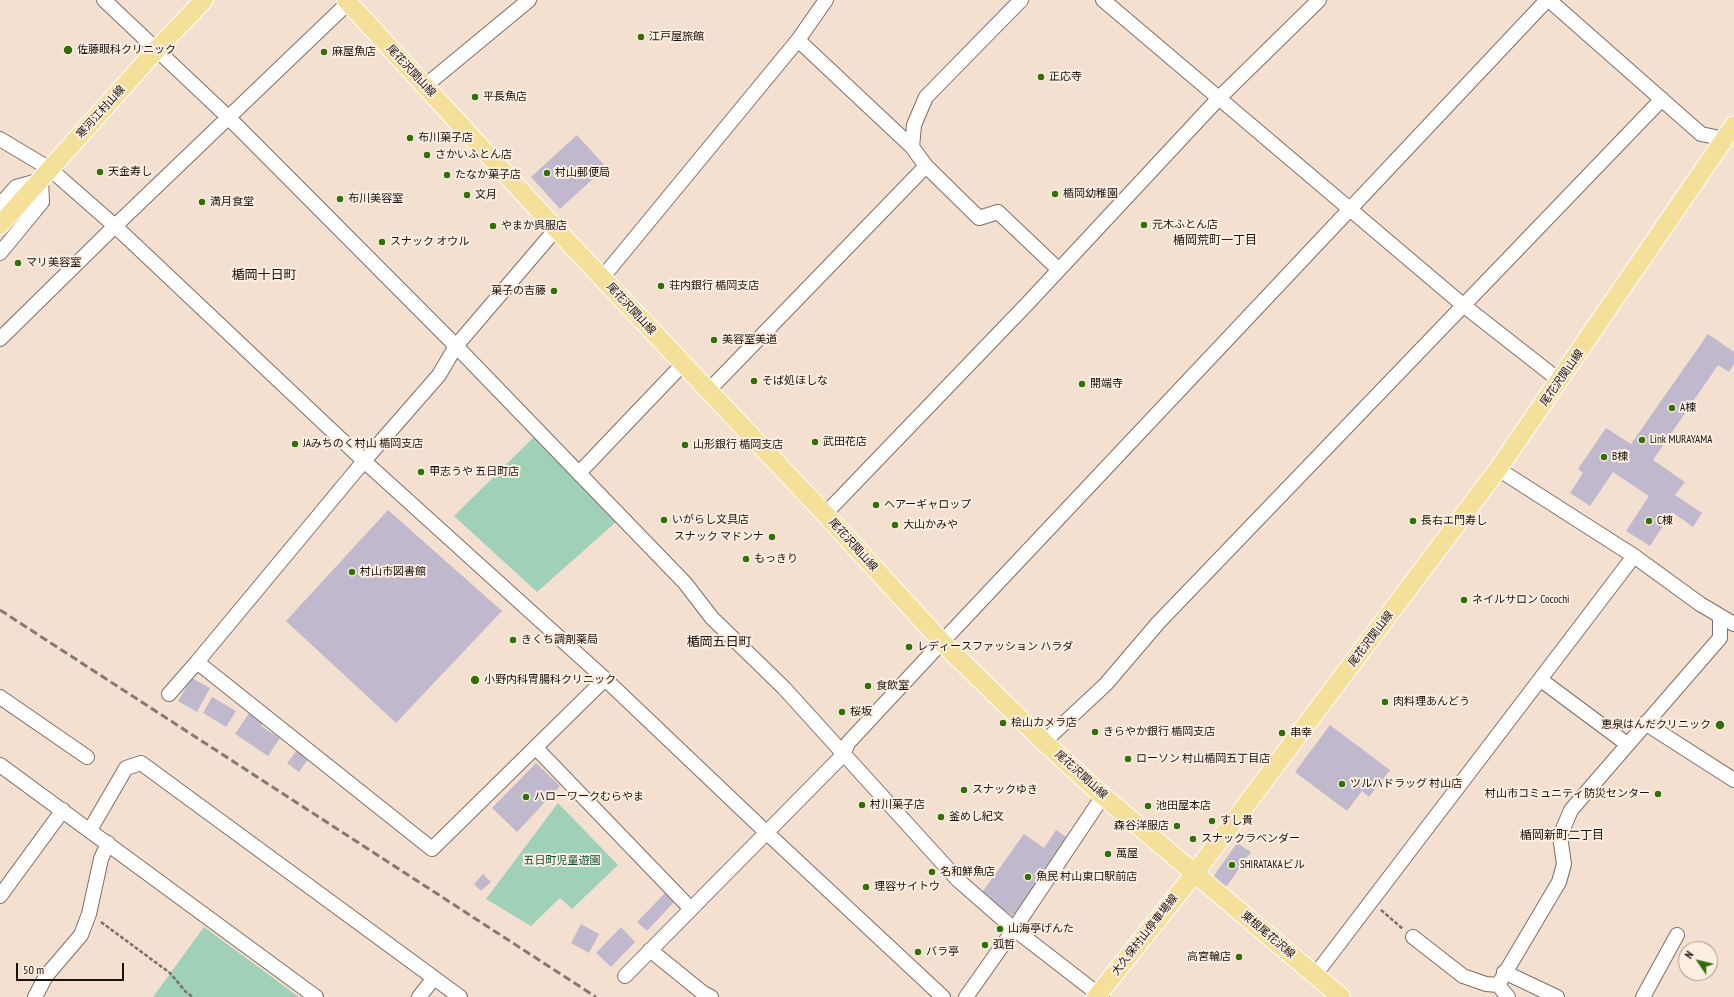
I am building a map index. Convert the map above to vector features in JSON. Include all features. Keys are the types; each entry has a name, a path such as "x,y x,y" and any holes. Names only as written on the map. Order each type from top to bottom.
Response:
{"main road":[{"name":"寒河江村山線","path":"0,225 157,49 204,0"},
{"name":"尾花沢関山線","path":"348,1 556,229 825,514 942,642 1044,742 1103,796 1194,874 1498,469 1731,137"},
{"name":"東根尾花沢線","path":"1194,874 1341,997"},
{"name":"大久保村山停車場線","path":"1099,996 1194,874"}],"street":[{"path":"104,0 229,118 456,346 685,583 712,618 784,688 843,755 958,880 1014,929 1099,996"},
{"path":"425,86 529,0"},
{"path":"602,278 798,40 826,0"},
{"path":"912,148 914,125 926,97 1021,0"},
{"path":"1104,0 1463,305 1560,381"},
{"path":"825,514 1219,98 1319,0"},
{"path":"625,976 843,755 848,743 942,642 1548,0 1701,134 1731,137"},
{"path":"0,339 348,1"},
{"path":"798,40 912,148 926,166 979,218 998,212 1058,269"},
{"path":"1044,742 1106,684 1158,623 1662,99"},
{"path":"0,139 115,226 364,461 606,679 767,833 943,997"},
{"path":"709,390 926,166"},
{"path":"0,204 16,187 46,174"},
{"path":"0,253 42,202 46,174"},
{"path":"169,694 198,662 364,461 439,375 456,346 556,229"},
{"path":"579,474 683,364"},
{"path":"1498,469 1634,556 1700,604 1734,624"},
{"path":"1315,975 1634,556"},
{"path":"1498,985 1504,972 1559,882 1564,864 1560,836 1571,810 1720,638 1720,616"},
{"path":"198,662 432,849 606,679"},
{"path":"1541,680 1627,744"},
{"path":"0,697 87,757"},
{"path":"1645,723 1734,780"},
{"path":"536,748 691,909"},
{"path":"90,830 126,768 141,763 460,997"},
{"path":"0,765 316,997"},
{"path":"966,997 1014,929 1103,796"},
{"path":"0,896 63,810"},
{"path":"35,997 46,976 81,934 89,914 101,859 108,844"},
{"path":"1643,997 1676,936"},
{"path":"1413,937 1463,976 1486,984 1498,985 1508,997"},
{"path":"650,950 703,993 711,997"},
{"path":"1504,972 1557,997"},
{"path":"420,997 434,978"}],"path":[{"path":"1372,902 1413,937"},
{"path":"89,914 170,973 186,992 193,997"}],"green space":[{"path":"536,435 616,522 537,592 454,516"},
{"name":"五日町児童遊園","path":"558,803 618,865 572,909 560,898 531,926 486,899"},
{"path":"204,927 299,997 153,997"}],"building":[{"path":"577,135 606,167 560,209 531,177"},
{"name":"A棟","path":"1708,334 1734,352 1734,364 1729,372 1718,365 1653,460 1685,482 1675,495 1702,513 1693,527 1672,512 1650,546 1626,531 1649,496 1613,472 1590,506 1570,493 1583,473 1578,469 1606,428 1631,444"},
{"path":"388,510 502,611 396,723 286,621"},
{"path":"192,678 210,688 197,712 178,701"},
{"path":"212,697 236,711 226,727 203,713"},
{"path":"251,710 265,719 261,726 280,738 268,756 235,734"},
{"path":"1330,725 1390,770 1369,797 1362,791 1347,811 1295,772"},
{"path":"298,749 309,758 299,772 287,763"},
{"path":"536,763 560,786 517,832 492,808"},
{"path":"1056,830 1069,839 1013,916 981,894 1024,834 1044,848"},
{"name":"SHIRATAKAビル","path":"1237,843 1251,852 1226,887 1213,877"},
{"path":"483,874 491,882 481,891 474,884"},
{"path":"666,892 675,901 647,931 637,922"},
{"path":"581,924 599,934 589,953 571,943"},
{"path":"621,927 635,942 611,967 596,953"}],"railway":[{"path":"0,610 596,997"}],"place":[{"name":"江戸屋旅館","path":"641,37"},
{"name":"佐藤眼科クリニック","path":"68,50"},
{"name":"麻屋魚店","path":"324,52"},
{"name":"正応寺","path":"1041,77"},
{"name":"平長魚店","path":"475,97"},
{"name":"布川菓子店","path":"410,138"},
{"name":"さかいふとん店","path":"427,155"},
{"name":"天金寿し","path":"100,172"},
{"name":"村山郵便局","path":"547,173"},
{"name":"たなか菓子店","path":"447,175"},
{"name":"楯岡幼稚園","path":"1055,194"},
{"name":"文月","path":"467,195"},
{"name":"布川美容室","path":"340,199"},
{"name":"満月食堂","path":"202,202"},
{"name":"元木ふとん店","path":"1144,225"},
{"name":"やまか呉服店","path":"493,226"},
{"name":"スナック オウル","path":"382,242"},
{"name":"マリ美容室","path":"18,263"},
{"name":"荘内銀行 楯岡支店","path":"661,286"},
{"name":"菓子の吉藤","path":"554,291"},
{"name":"美容室美道","path":"714,340"},
{"name":"そば処ほしな","path":"754,381"},
{"name":"開端寺","path":"1082,384"},
{"name":"A棟","path":"1672,408"},
{"name":"Link MURAYAMA","path":"1642,440"},
{"name":"武田花店","path":"815,442"},
{"name":"JAみちのく村山 楯岡支店","path":"295,444"},
{"name":"山形銀行 楯岡支店","path":"685,445"},
{"name":"B棟","path":"1604,457"},
{"name":"甲志うや 五日町店","path":"421,472"},
{"name":"ヘアーギャロップ","path":"876,505"},
{"name":"いがらし文具店","path":"664,520"},
{"name":"長右エ門寿し","path":"1413,521"},
{"name":"C棟","path":"1649,521"},
{"name":"大山かみや","path":"895,525"},
{"name":"スナック マドンナ","path":"772,537"},
{"name":"もっきり","path":"746,559"},
{"name":"村山市図書館","path":"352,572"},
{"name":"ネイルサロン Cocochi","path":"1464,600"},
{"name":"きくち調剤薬局","path":"513,640"},
{"name":"レディースファッション ハラダ","path":"909,647"},
{"name":"小野内科胃腸科クリニック","path":"475,680"},
{"name":"食飲室","path":"868,686"},
{"name":"肉料理あんどう","path":"1385,702"},
{"name":"桜坂","path":"842,712"},
{"name":"桧山カメラ店","path":"1003,723"},
{"name":"恵泉はんだクリニック","path":"1720,725"},
{"name":"きらやか銀行 楯岡支店","path":"1095,732"},
{"name":"串幸","path":"1282,733"},
{"name":"ローソン 村山楯岡五丁目店","path":"1128,759"},
{"name":"ツルハドラッグ 村山店","path":"1342,784"},
{"name":"スナックゆき","path":"964,790"},
{"name":"村山市コミュニティ防災センター","path":"1658,794"},
{"name":"ハローワークむらやま","path":"526,797"},
{"name":"村川菓子店","path":"862,805"},
{"name":"池田屋本店","path":"1148,806"},
{"name":"釜めし紀文","path":"941,817"},
{"name":"すし貴","path":"1212,821"},
{"name":"森谷洋服店","path":"1177,826"},
{"name":"スナックラベンダー","path":"1193,839"},
{"name":"萬屋","path":"1108,854"},
{"name":"SHIRATAKAビル","path":"1232,865"},
{"name":"名和鮮魚店","path":"932,872"},
{"name":"魚民 村山東口駅前店","path":"1028,877"},
{"name":"理容サイトウ","path":"866,887"},
{"name":"山海亭げんた","path":"1000,929"},
{"name":"弧哲","path":"985,945"},
{"name":"バラ亭","path":"918,952"},
{"name":"高宮輪店","path":"1239,957"}],"district":[{"name":"楯岡荒町一丁目","path":"1215,241"},
{"name":"楯岡十日町","path":"264,275"},
{"name":"楯岡五日町","path":"719,642"},
{"name":"楯岡新町二丁目","path":"1562,836"}]}
